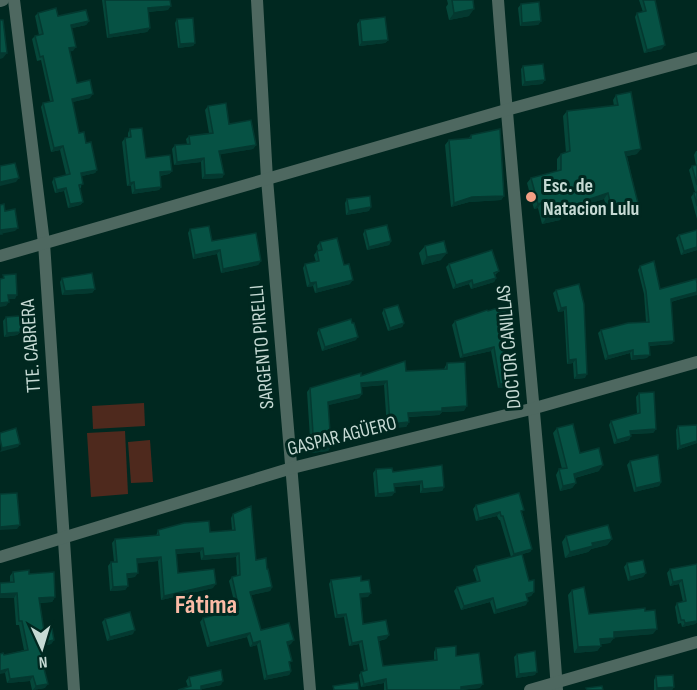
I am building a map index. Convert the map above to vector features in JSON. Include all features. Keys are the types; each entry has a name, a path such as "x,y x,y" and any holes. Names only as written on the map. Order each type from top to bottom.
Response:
{"street":[{"name":"TTE. CABRERA","path":"14,0 44,243 74,690"},
{"name":"SARGENTO PIRELLI","path":"257,0 267,179 310,690"},
{"name":"DOCTOR CANILLAS","path":"498,0 506,110 535,408 557,686"},
{"path":"0,256 506,110 697,58"},
{"name":"GASPAR AGÜERO","path":"0,557 292,468 535,408 697,362"},
{"path":"530,690 557,686 697,642"}],"shaded area":[{"path":"144,403 145,426 93,429 92,406"},
{"path":"125,431 128,494 91,497 87,433"},
{"path":"150,440 153,482 131,483 128,442"}],"building":[{"path":"105,0 170,0 171,6 148,8 150,28 109,35"},
{"path":"452,0 473,0 474,9 454,13"},
{"path":"643,0 655,0 665,45 647,50 637,13 646,11"},
{"path":"539,2 541,21 522,23 521,4"},
{"path":"56,8 58,16 86,10 89,21 71,25 76,47 69,48 77,83 90,80 93,94 72,99 79,133 84,132 86,143 91,142 97,170 81,173 83,184 79,185 83,202 70,204 66,188 57,190 54,178 70,174 63,146 54,148 43,103 53,101 43,56 40,57 35,36 43,34 38,13"},
{"path":"385,17 388,40 362,42 360,20"},
{"path":"193,18 195,43 180,44 177,19"},
{"path":"0,20 3,20 7,53 0,53"},
{"path":"543,64 545,80 525,82 523,66"},
{"path":"631,92 641,149 625,152 638,203 612,210 608,193 584,201 585,203 562,209 563,214 546,219 541,203 538,204 531,178 561,170 561,154 570,151 567,111 618,105 616,95"},
{"path":"226,103 229,124 251,120 256,145 219,151 224,174 205,175 204,158 177,162 175,145 190,144 189,136 213,133 208,106"},
{"path":"142,128 146,158 170,155 172,171 160,172 161,187 135,190 134,182 130,183 125,138 131,137 130,129"},
{"path":"500,129 504,196 472,197 454,203 449,140 471,138 471,135"},
{"path":"15,163 19,178 0,182 0,166"},
{"path":"697,165 697,185 692,166"},
{"path":"370,196 371,207 349,211 347,199"},
{"path":"4,204 5,211 15,209 18,228 1,230 2,234 0,234 0,205"},
{"path":"387,225 391,241 369,247 365,230"},
{"path":"209,226 212,241 256,233 261,261 223,269 220,250 195,255 190,229"},
{"path":"697,230 697,247 684,251 679,235"},
{"path":"337,238 344,265 349,264 353,280 317,289 316,282 310,283 305,264 319,261 317,251 322,250 320,242"},
{"path":"444,241 447,253 427,257 425,246"},
{"path":"492,250 499,271 494,273 496,278 473,285 472,280 456,285 449,264"},
{"path":"654,261 660,289 696,279 697,283 697,292 671,299 674,341 649,343 650,355 633,356 633,350 608,356 601,330 628,323 649,322 646,291 640,266"},
{"path":"92,273 95,289 65,291 62,278"},
{"path":"16,274 17,295 8,295 9,302 0,303 0,279 4,278 3,275"},
{"path":"579,284 584,304 587,374 577,375 576,359 569,360 566,307 561,308 556,290"},
{"path":"398,305 404,323 390,328 384,309"},
{"path":"504,306 514,347 509,348 515,382 500,384 494,347 463,355 455,321"},
{"path":"31,315 32,328 7,333 6,317"},
{"path":"351,319 358,337 325,347 319,329"},
{"path":"405,361 406,371 447,369 447,363 465,362 467,406 442,408 442,411 408,413 409,422 390,424 387,381 361,383 362,394 328,402 331,446 314,448 310,388 361,373 361,376"},
{"path":"654,392 656,429 630,431 631,436 617,440 611,421 640,413 639,393"},
{"path":"573,424 580,453 599,448 603,465 574,474 576,483 563,486 559,469 567,468 557,428"},
{"path":"697,425 697,441 680,446 678,426"},
{"path":"16,428 20,444 2,448 0,433"},
{"path":"658,455 661,482 636,488 630,461"},
{"path":"442,465 444,487 423,489 422,481 394,484 395,492 378,494 376,469 392,468 393,472"},
{"path":"17,493 20,525 0,527 0,494"},
{"path":"519,493 524,510 521,511 532,549 514,554 500,512 479,518 476,505"},
{"path":"251,506 256,560 266,558 272,587 250,592 261,630 289,623 294,640 287,642 292,661 289,662 291,671 267,676 260,641 253,643 250,633 210,643 203,618 239,609 232,577 240,575 239,553 204,556 203,548 176,550 178,573 214,569 216,584 164,596 161,557 137,559 138,573 127,574 128,586 113,587 111,562 117,562 115,539 159,535 158,530 184,523 209,521 210,532 235,530 233,514"},
{"path":"608,525 612,539 592,543 593,546 570,552 566,536"},
{"path":"522,554 529,581 534,580 534,592 526,594 528,601 496,610 493,598 464,606 457,587 480,581 476,566"},
{"path":"643,560 646,573 630,577 627,563"},
{"path":"697,564 697,621 685,623 681,620 677,603 686,601 682,580 673,582 670,569"},
{"path":"29,570 29,574 54,572 55,597 39,598 44,631 52,629 54,640 41,643 45,661 42,661 48,684 36,686 33,676 10,679 8,669 0,671 0,654 28,650 22,621 19,621 17,593 0,594 0,583 14,582 13,572"},
{"path":"361,576 361,581 369,580 371,593 360,594 363,624 386,620 389,635 378,637 383,666 437,660 436,648 456,646 456,656 479,653 483,684 461,687 461,690 387,690 386,679 364,684 361,672 367,670 362,641 352,643 346,614 337,615 331,580"},
{"path":"584,587 589,614 645,608 645,611 655,610 657,629 614,632 614,638 600,639 601,646 578,647 572,590"},
{"path":"130,612 135,630 110,637 105,619"},
{"path":"535,651 537,672 519,674 517,654"},
{"path":"221,670 223,681 201,686 201,690 178,690 191,686 189,677"},
{"path":"673,675 674,687 657,688 656,676"},
{"path":"358,682 359,690 334,690 333,686"},
{"path":"602,686 603,690 587,690 586,688"}],"place":[{"name":"Esc. de Natacion Lulu","path":"531,197"}],"district":[{"name":"Fátima","path":"206,605"}]}
